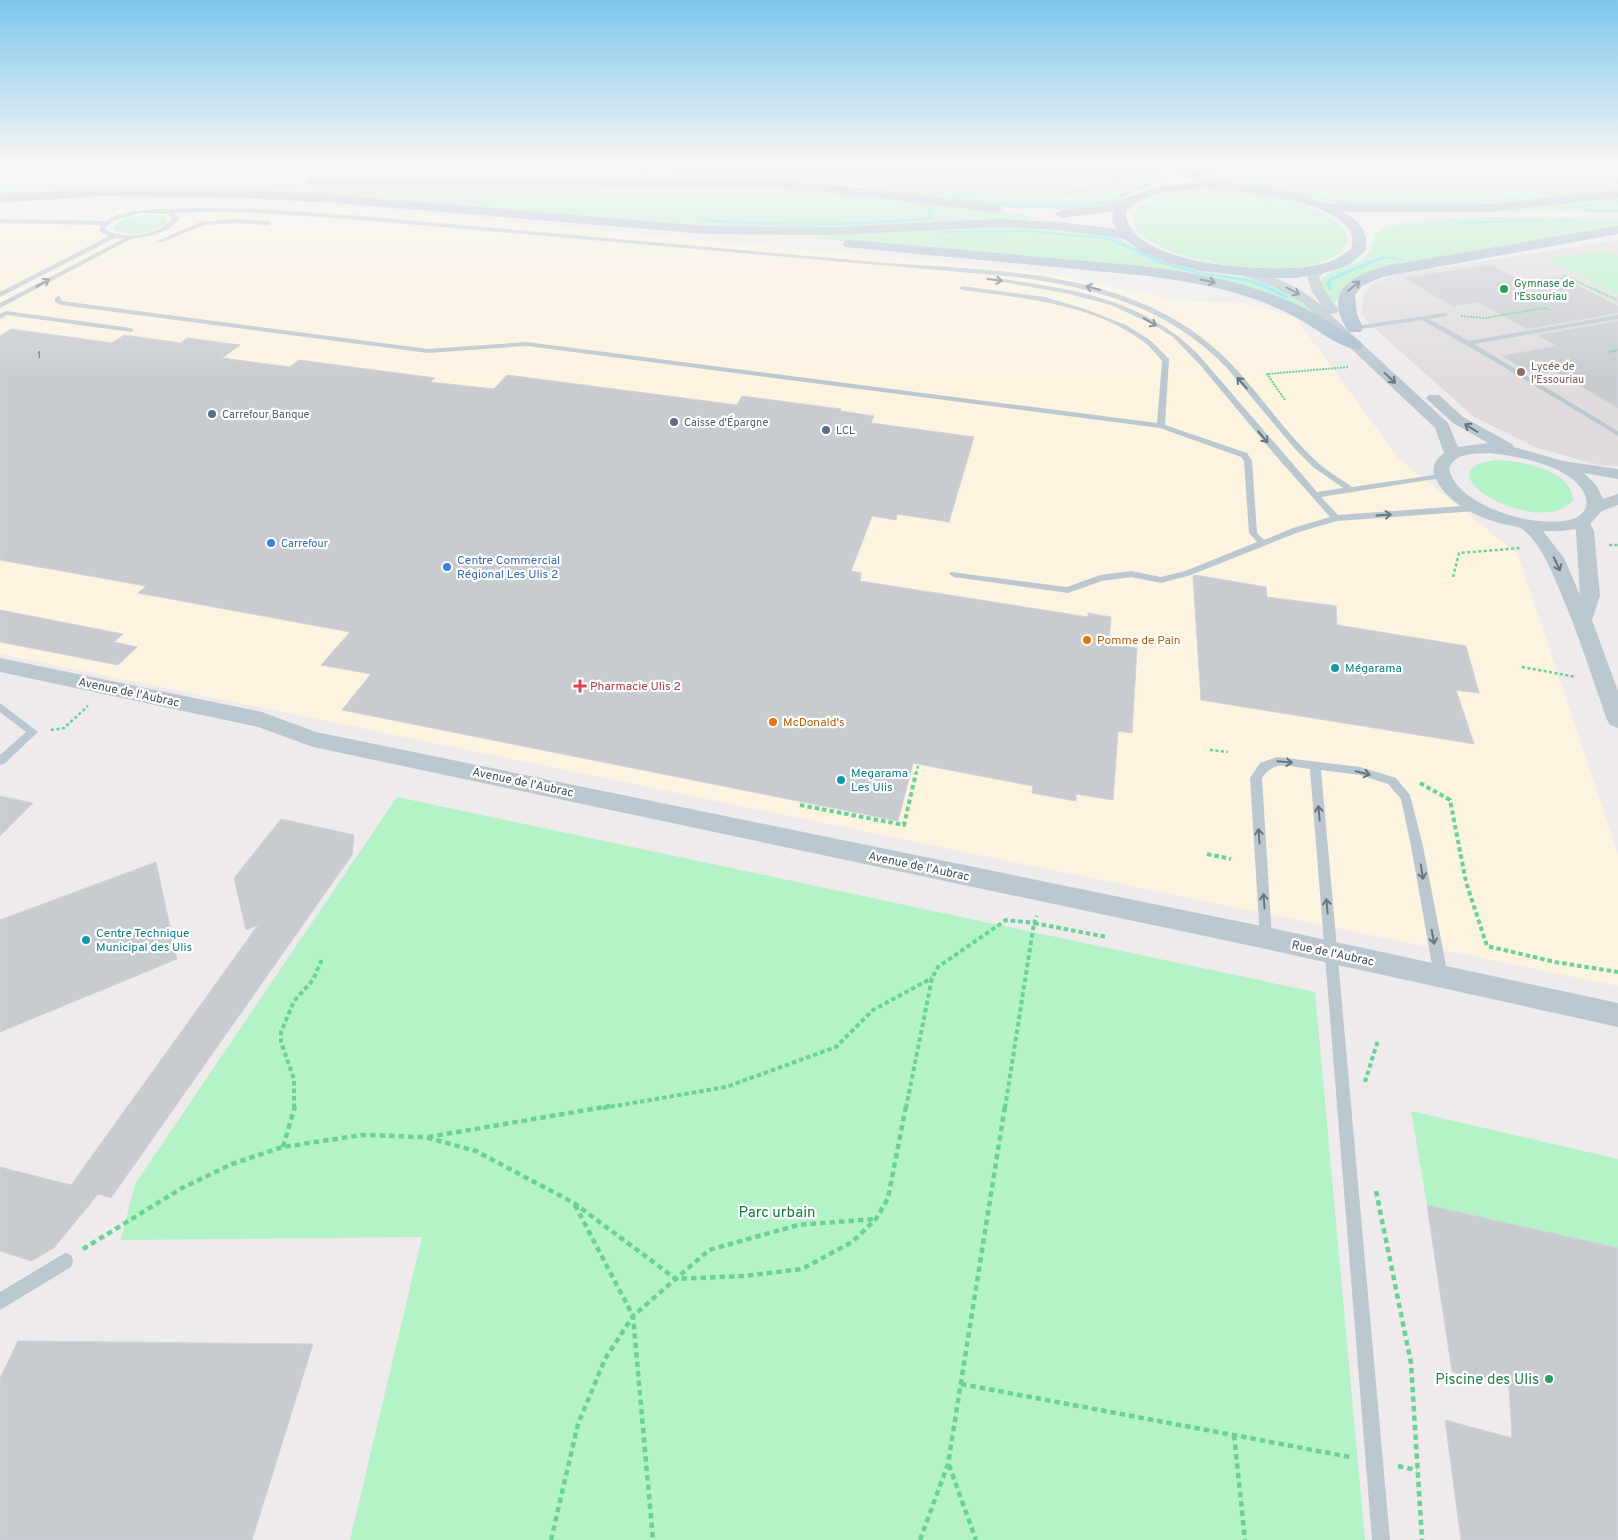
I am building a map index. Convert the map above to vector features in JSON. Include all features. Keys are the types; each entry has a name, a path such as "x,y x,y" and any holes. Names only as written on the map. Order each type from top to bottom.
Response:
{"main road":[{"path":"761,237 1148,270 1182,275 1214,282 1278,302 1312,319 1354,345"},
{"path":"1130,237 1148,249 1176,260 1210,268 1248,273 1290,274 1321,270 1346,261 1359,250 1364,237"},
{"path":"1355,328 1344,304 1346,294 1353,285 1367,277 1390,270 1579,237"}],"street":[{"path":"1321,270 1314,276 1314,283 1319,293 1337,315 1355,328 1458,420 1514,451 1556,464 1618,474"},
{"path":"1248,273 1279,284 1308,300 1442,426 1453,454"},
{"path":"1514,451 1476,449 1453,454 1444,460 1440,468 1441,476 1448,488 1461,499 1476,508 1503,519 1549,526 1580,522 1591,515 1596,507 1595,496 1573,474 1556,464"},
{"path":"1596,507 1618,499"},
{"path":"1580,522 1585,531 1590,596 1582,620"},
{"path":"1529,524 1555,558 1610,691 1618,720"},
{"name":"Avenue de l'Aubrac","path":"0,666 262,720 313,739 1048,892"},
{"name":"Rue de l'Aubrac","path":"1048,892 1618,1015"}],"lane":[{"path":"1,294 112,237"},
{"path":"0,306 130,237"},
{"path":"160,241 170,237"},
{"path":"572,237 929,269 960,269 1030,276 1078,285 1126,298 1160,312 1191,332 1217,354 1312,462 1351,490"},
{"path":"929,269 968,277 1066,290 1109,303 1149,321 1174,335 1200,361 1336,518"},
{"path":"962,288 1045,300 1083,310 1124,326 1148,341 1166,361 1162,426"},
{"path":"58,298 58,302 61,303 428,351 452,351 526,344 1162,426 1244,455 1248,462 1253,533 1262,543"},
{"path":"0,317 6,313 131,330"},
{"path":"1355,328 1445,315"},
{"path":"1467,344 1618,317"},
{"path":"1424,319 1618,434"},
{"path":"1315,495 1441,476"},
{"path":"954,574 1068,590 1100,578 1131,574 1161,580 1188,573 1262,543 1336,518 1476,508"},
{"path":"0,707 33,732 0,761"},
{"path":"1266,938 1256,778 1264,766 1277,762 1360,771 1392,781 1406,798 1418,846 1441,976"},
{"path":"1315,765 1381,1540"},
{"path":"0,1302 65,1261"}],"path":[{"path":"1563,275 1618,300 1616,303"},
{"path":"1445,315 1485,318 1544,308 1556,310"},
{"path":"1609,352 1618,350"},
{"path":"1286,403 1267,374 1357,367"},
{"path":"1522,667 1610,691"},
{"path":"64,728 91,702"},
{"path":"1210,750 1228,752"},
{"path":"800,805 904,825 918,766"},
{"path":"1416,781 1450,800 1466,882 1487,946 1555,962 1618,972"},
{"path":"1207,854 1231,859"},
{"path":"920,1540 948,1464 1034,923 1048,892"},
{"path":"425,1137 476,1151 574,1203 676,1279 744,1276 802,1269 852,1242 876,1219 888,1198 932,978 938,967 1006,920 1034,923 1107,937"},
{"path":"283,1148 295,1105 294,1079 282,1042 281,1032 294,1001 313,980 322,959"},
{"path":"65,1261 182,1188 232,1164 283,1148 362,1135 425,1137 726,1087 836,1047 873,1010 932,978"},
{"path":"1364,1086 1378,1040"},
{"path":"1374,1184 1411,1363 1422,1540"},
{"path":"574,1203 633,1316 653,1540"},
{"path":"551,1540 578,1424 605,1359 633,1316 709,1250 798,1224 876,1219"},
{"path":"962,1384 1359,1459"},
{"path":"1234,1435 1245,1540"},
{"path":"948,1464 976,1540"},
{"path":"1388,1464 1417,1470"}],"shaded area":[{"path":"0,237 667,237 1033,271 1181,301 1242,303 1294,316 1400,460 1517,553 1618,854 1618,986 0,654"},
{"name":"Lycée de l'Essouriau","path":"1618,240 1618,466 1603,466 1537,448 1474,417 1361,314 1364,293 1375,282 1400,274"}],"green space":[{"path":"814,237 1108,237 1120,239 1139,249 1206,272 1267,283 1303,302 1323,320 1237,285"},
{"path":"1145,237 1347,237 1348,242 1339,253 1320,262 1299,267 1275,269 1224,265 1200,260 1150,241"},
{"path":"1373,237 1566,237 1360,276 1346,286 1341,292 1338,301 1335,302 1326,296 1320,283 1326,276 1333,271 1358,263 1365,257"},
{"path":"1606,250 1618,256 1618,294 1547,259"},
{"path":"1497,460 1519,462 1555,474 1564,481 1570,490 1573,500 1557,510 1536,512 1513,508 1492,499 1476,487 1469,476 1475,466"},
{"name":"Parc urbain","path":"397,797 1315,992 1365,1540 350,1540 422,1237 121,1240 135,1184"},
{"path":"1411,1111 1618,1159 1618,1248 1427,1205"}],"building":[{"name":"Gymnase de l'Essouriau","path":"1491,265 1524,282 1559,276 1618,306 1618,313 1527,329 1479,302 1453,306 1404,278"},
{"path":"1618,321 1618,408 1554,371 1535,375 1502,356 1557,346 1538,335"},
{"name":"Centre Commercial Régional Les Ulis 2","path":"11,329 112,343 124,335 181,343 187,338 240,345 222,358 290,367 299,360 435,378 430,382 494,389 507,375 737,405 742,396 841,409 840,411 874,416 871,423 974,437 949,522 897,514 896,520 872,516 851,571 861,573 860,581 1088,617 1088,613 1111,617 1109,644 1137,648 1132,733 1118,731 1113,800 1076,794 1076,801 1032,793 1033,786 913,763 898,821 342,710 371,674 321,665 350,632 138,593 146,586 0,560 0,336"},
{"name":"Mégarama","path":"1193,576 1266,587 1267,597 1336,606 1337,625 1466,646 1479,693 1456,690 1474,744 1201,700"},
{"path":"0,610 123,634 114,642 137,647 118,665 0,642"},
{"path":"0,796 33,803 0,836"},
{"path":"281,819 354,835 352,855 111,1198 98,1194 54,1248 31,1261 0,1251 0,1167 71,1185 258,925 246,930 234,878"},
{"name":"Centre Technique Municipal des Ulis","path":"156,862 177,959 0,1032 0,920"},
{"name":"Piscine des Ulis","path":"1427,1205 1618,1248 1618,1540 1461,1540 1445,1420 1512,1438 1509,1387 1452,1372"},
{"path":"18,1341 313,1344 252,1540 0,1540 0,1378"}],"waterway":[{"path":"1089,237 1110,239 1163,263 1200,273 1246,280 1262,285 1287,297"},
{"path":"1331,289 1328,284 1331,279 1384,257 1405,260"}],"place":[{"name":"Gymnase de l'Essouriau","path":"1504,289"},
{"name":"Lycée de l'Essouriau","path":"1521,372"},
{"name":"Carrefour Banque","path":"212,414"},
{"name":"Caisse d'Épargne","path":"674,422"},
{"name":"LCL","path":"826,430"},
{"name":"Carrefour","path":"271,543"},
{"name":"Centre Commercial Régional Les Ulis 2","path":"447,567"},
{"name":"Pomme de Pain","path":"1087,640"},
{"name":"Mégarama","path":"1335,668"},
{"name":"Pharmacie Ulis 2","path":"580,686"},
{"name":"McDonald's","path":"773,722"},
{"name":"Megarama Les Ulis","path":"841,780"},
{"name":"Centre Technique Municipal des Ulis","path":"86,940"},
{"name":"Piscine des Ulis","path":"1549,1379"}]}
